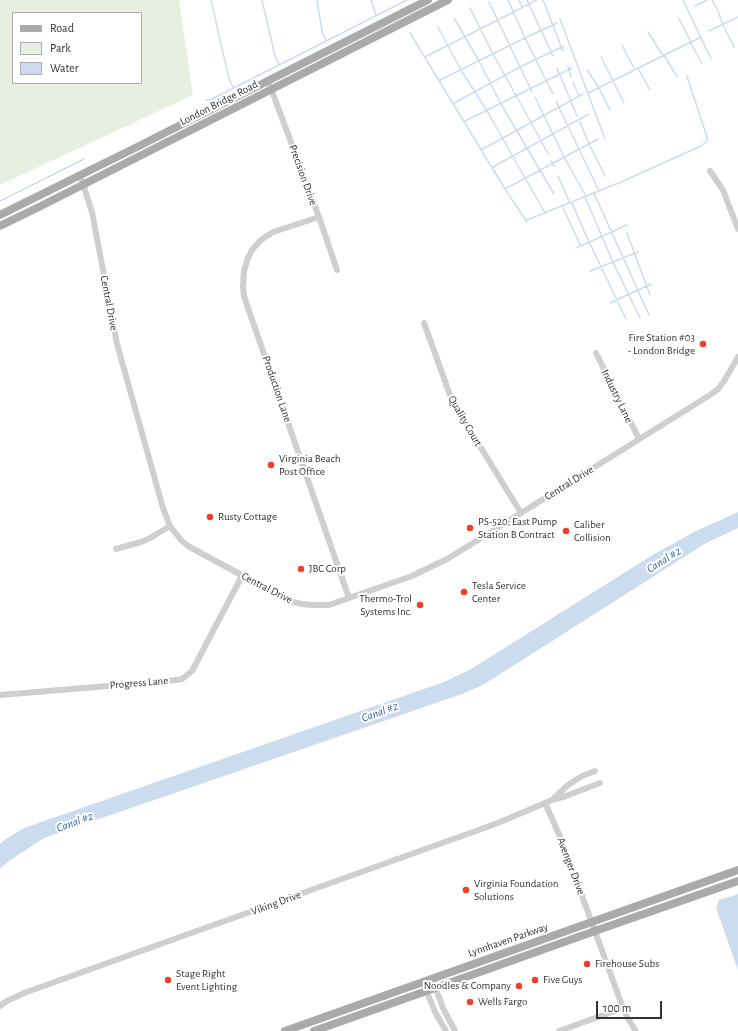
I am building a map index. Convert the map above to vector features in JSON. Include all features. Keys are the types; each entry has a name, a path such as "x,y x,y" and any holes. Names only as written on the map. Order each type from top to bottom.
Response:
{"main road":[{"name":"London Bridge Road","path":"0,226 83,184 428,0"},
{"name":"London Bridge Road","path":"0,215 448,0"},
{"name":"Lynnhaven Parkway","path":"314,1031 436,988 738,870"},
{"name":"Lynnhaven Parkway","path":"285,1031 432,978 738,881"}],"street":[{"name":"Precision Drive","path":"270,85 337,270"},
{"path":"710,171 723,190 738,229"},
{"name":"Central Drive","path":"80,176 92,212 117,344 163,508 170,526 188,546 289,601 315,606 329,605 412,576 449,558 710,395 718,389 724,381 738,357"},
{"name":"Production Lane","path":"319,217 273,232 261,240 252,250 248,258 244,271 243,287 244,296 349,598"},
{"name":"Quality Court","path":"424,323 450,395 458,412 521,513"},
{"name":"Industry Lane","path":"596,353 639,439"},
{"path":"116,549 142,542 170,526"},
{"name":"Progress Lane","path":"0,695 168,681 182,678 192,671 242,576"},
{"name":"Viking Drive","path":"552,800 568,785 582,776 595,771"},
{"name":"Viking Drive","path":"0,1006 24,993 498,824 552,800 600,783"},
{"name":"Avenger Drive","path":"545,803 562,841 623,1008 636,1031"},
{"path":"432,978 443,1008 455,1031"},
{"path":"423,982 435,1012 446,1031"},
{"path":"559,1031 623,1008"}],"green space":[{"path":"0,0 179,0 193,95 0,185"}],"water":[{"name":"Canal #2","path":"738,512 738,528 706,543 483,685 462,694 44,838 0,869 0,844 24,828 444,682 471,669 651,556 694,532"},
{"path":"738,894 738,970 716,908 719,900"}],"waterway":[{"path":"211,0 229,79 233,87"},
{"path":"262,0 275,56 279,65"},
{"path":"317,0 322,31 326,41"},
{"path":"371,0 376,15"},
{"path":"206,100 212,99 407,0"},
{"path":"508,0 553,94"},
{"path":"519,0 522,7"},
{"path":"527,0 553,56"},
{"path":"425,57 537,0"},
{"path":"543,0 563,51"},
{"path":"683,0 711,59"},
{"path":"695,6 707,0"},
{"path":"712,0 734,47"},
{"path":"489,2 532,92"},
{"path":"470,8 493,54 549,155"},
{"path":"678,17 691,42"},
{"path":"709,31 738,17"},
{"path":"454,18 479,61 501,104 554,194"},
{"path":"560,19 605,139"},
{"path":"440,80 557,23"},
{"path":"438,27 461,70 487,111 545,213"},
{"path":"648,32 663,56"},
{"path":"410,33 505,189"},
{"path":"588,93 701,37"},
{"path":"690,42 702,63"},
{"path":"622,45 635,70"},
{"path":"454,103 520,67 564,46"},
{"path":"664,55 677,77"},
{"path":"601,57 624,103"},
{"path":"568,66 571,77"},
{"path":"557,68 577,116"},
{"path":"465,121 572,68"},
{"path":"638,68 650,90"},
{"path":"587,70 599,88 610,110"},
{"path":"527,220 621,182 701,146 708,140 687,76"},
{"path":"573,82 579,96"},
{"path":"481,150 583,94"},
{"path":"535,97 564,157 586,196"},
{"path":"556,101 599,191"},
{"path":"493,167 589,114"},
{"path":"580,122 605,176"},
{"path":"527,222 505,189 598,139"},
{"path":"0,201 84,159"},
{"path":"551,161 554,166"},
{"path":"558,176 570,203"},
{"path":"594,193 649,315"},
{"path":"585,197 613,262 640,318"},
{"path":"572,203 626,319"},
{"path":"562,206 581,246"},
{"path":"576,248 627,225"},
{"path":"627,233 650,295"},
{"path":"590,271 638,252"},
{"path":"610,303 651,284"}],"place":[{"name":"Fire Station #03 - London Bridge","path":"703,344"},
{"name":"Virginia Beach Post Office","path":"271,465"},
{"name":"Rusty Cottage","path":"210,517"},
{"name":"PS-520; East Pump Station B Contract","path":"470,528"},
{"name":"Caliber Collision","path":"566,531"},
{"name":"JBC Corp","path":"301,569"},
{"name":"Tesla Service Center","path":"464,592"},
{"name":"Thermo-Trol Systems Inc.","path":"420,605"},
{"name":"Virginia Foundation Solutions","path":"466,890"},
{"name":"Firehouse Subs","path":"587,964"},
{"name":"Stage Right Event Lighting","path":"168,980"},
{"name":"Five Guys","path":"535,980"},
{"name":"Noodles & Company","path":"519,986"},
{"name":"Wells Fargo","path":"470,1002"}]}
